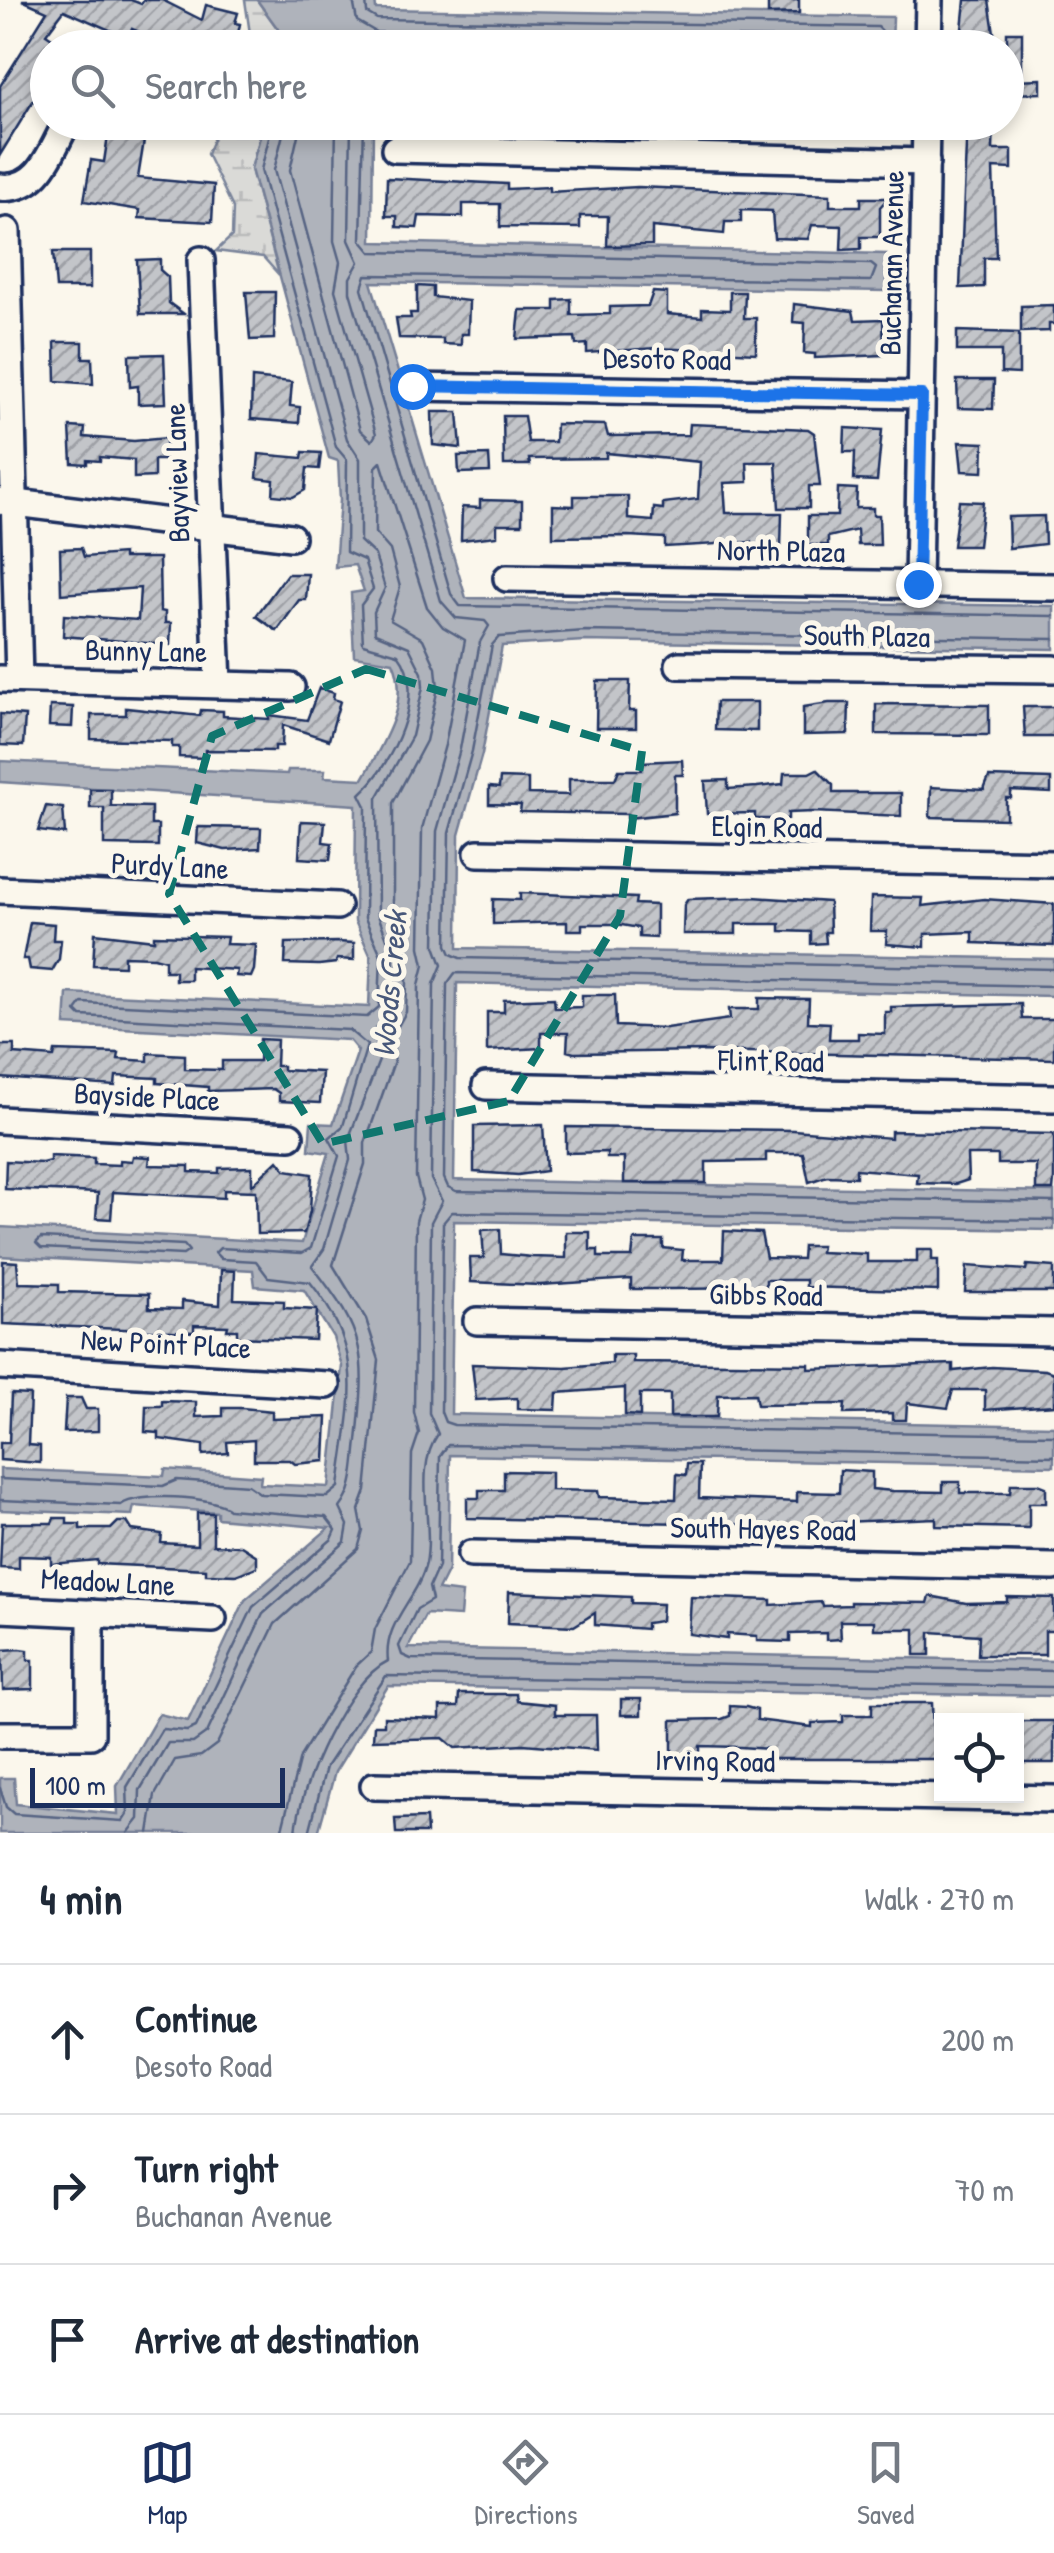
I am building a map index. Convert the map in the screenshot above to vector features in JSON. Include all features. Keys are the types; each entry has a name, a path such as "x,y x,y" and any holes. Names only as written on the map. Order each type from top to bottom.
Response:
{"street":[{"path":"928,0 928,30"},
{"path":"0,187 26,185 39,172 57,140"},
{"name":"Buchanan Avenue","path":"918,584 926,140"},
{"path":"396,149 926,162"},
{"path":"7,231 10,679"},
{"name":"Bayview Lane","path":"202,260 218,684"},
{"name":"Desoto Road","path":"412,386 922,395"},
{"path":"7,501 291,537"},
{"name":"North Plaza","path":"507,578 1054,587"},
{"name":"South Plaza","path":"679,666 1054,670"},
{"name":"Bunny Lane","path":"10,679 291,687"},
{"name":"Elgin Road","path":"478,853 1054,864"},
{"name":"Purdy Lane","path":"0,890 337,906"},
{"name":"Flint Road","path":"486,1086 1054,1098"},
{"name":"Bayside Place","path":"0,1120 290,1136"},
{"name":"Gibbs Road","path":"477,1321 1054,1332"},
{"name":"New Point Place","path":"0,1366 328,1384"},
{"name":"South Hayes Road","path":"471,1554 1054,1567"},
{"name":"Meadow Lane","path":"0,1608 213,1618"},
{"path":"0,1735 91,1735 91,1613"},
{"name":"Irving Road","path":"374,1786 1054,1800"}],"highlighted area":[{"path":"366,669 642,751 620,916 509,1101 323,1144 169,894 212,736"}],"green space":[{"path":"245,0 257,0 279,30 249,30"},
{"path":"213,140 259,140 251,169 279,275 263,257 216,251 232,236 233,208 207,154"}],"water":[{"path":"257,0 375,0 376,9 893,17 893,30 279,30"},
{"name":"Woods Creek","path":"259,140 373,140 372,242 886,254 886,291 371,282 466,598 1054,606 1054,649 584,641 502,646 482,754 459,835 458,948 1054,959 1054,996 457,983 454,1180 1054,1192 1054,1230 454,1221 451,1414 1054,1426 1054,1466 450,1455 448,1570 438,1590 462,1593 460,1616 426,1614 408,1648 1054,1661 1054,1696 388,1686 335,1772 318,1833 0,1833 0,1778 14,1778 16,1804 118,1814 117,1786 159,1714 188,1721 245,1600 329,1528 217,1518 217,1512 134,1506 132,1515 0,1510 0,1469 164,1476 165,1469 261,1476 260,1484 329,1487 342,1366 333,1337 304,1290 255,1286 253,1270 0,1256 0,1227 302,1243 329,1153 309,1150 311,1123 333,1124 358,1051 349,1040 65,1025 67,993 369,1007 371,957 355,921 356,805 0,782 0,761 287,774 288,770 325,770 324,777 363,779 392,722 399,692 393,662 354,656 351,593 364,591 355,565 335,567 340,500 338,461 329,458 251,169"}],"building":[{"path":"22,0 131,0 141,4 143,0 162,0 202,20 206,5 238,13 235,23 240,24 239,30 110,30 64,10 49,30 35,30 47,11"},
{"path":"768,0 799,0 799,13 768,14"},
{"path":"965,0 989,0 994,30 962,30"},
{"path":"30,38 30,106 0,155 0,86"},
{"path":"1041,79 1041,93 1024,94 1024,80"},
{"path":"107,140 144,140 138,178 214,185 212,222 139,218 140,210 84,201 91,160 104,162"},
{"path":"966,140 993,140 993,150 1012,150 1012,169 993,168 996,258 984,258 984,287 960,288"},
{"path":"387,178 507,184 507,189 549,187 549,192 638,187 830,195 830,206 861,206 861,198 888,198 880,207 880,237 861,237 861,249 841,250 842,226 812,225 808,239 774,238 772,211 741,210 741,222 725,222 724,234 652,227 652,245 607,246 608,216 580,216 580,228 500,227 500,204 463,204 463,217 419,216 417,228 397,227 397,216 386,216"},
{"path":"53,252 90,252 90,288 56,288"},
{"path":"160,259 160,270 168,277 169,303 184,314 140,314 137,260"},
{"path":"417,286 433,287 433,297 469,301 468,334 461,334 461,345 443,344 443,339 399,338 396,318 411,318 410,313 417,313"},
{"path":"246,292 275,292 274,339 250,340"},
{"path":"653,292 667,293 667,314 702,317 702,309 730,310 730,292 745,292 744,318 756,318 756,353 657,348 587,353 587,344 576,345 575,337 517,339 520,310 555,310 555,300 571,299 571,315 610,314 610,307 648,306"},
{"path":"794,304 853,311 855,320 883,319 884,355 815,358 815,354 804,353 805,323 793,322"},
{"path":"1054,305 1054,324 1049,324 1049,331 1021,332 1021,306"},
{"path":"957,331 1019,333 1019,374 1001,373 1001,351 957,351"},
{"path":"55,342 83,342 83,358 92,358 93,384 56,381"},
{"path":"164,354 166,403 138,404 138,386 130,387 129,355"},
{"path":"252,378 292,382 290,406 300,407 299,423 251,419"},
{"path":"957,380 994,380 993,409 958,408"},
{"path":"432,412 458,412 461,448 433,445"},
{"path":"503,416 524,416 528,442 555,442 556,424 605,425 608,436 689,435 690,424 808,429 814,433 820,486 809,486 809,508 779,508 776,462 747,462 748,482 724,483 726,513 782,513 781,548 752,547 752,542 665,547 665,538 628,536 553,537 553,505 574,506 574,496 628,496 628,519 653,521 654,508 663,509 663,503 698,499 700,462 606,453 606,458 529,459 530,465 504,465"},
{"path":"70,427 85,428 84,437 134,441 166,438 167,460 154,460 154,477 134,478 134,460 100,457 100,461 87,460 87,464 72,463"},
{"path":"845,428 882,430 877,481 854,480 855,452 844,452"},
{"path":"959,442 984,443 983,472 962,471"},
{"path":"303,452 321,453 319,469 307,468 305,490 293,497 273,495 274,480 257,478 259,454 302,458"},
{"path":"489,455 490,472 459,473 458,456"},
{"path":"838,488 857,489 856,508 873,508 873,515 879,515 880,545 858,545 857,530 828,537 828,545 808,545 808,516 837,516"},
{"path":"480,500 522,501 522,524 497,524 497,536 461,540 462,507 480,508"},
{"path":"959,501 983,502 978,546 953,546"},
{"path":"1044,516 1045,544 1009,548 1008,517"},
{"path":"81,548 84,557 123,554 123,558 159,558 160,611 165,612 165,623 171,623 170,645 63,636 64,615 138,620 140,588 61,594 60,549"},
{"path":"287,574 308,574 306,600 299,600 277,631 256,616"},
{"path":"597,681 630,681 629,711 636,711 636,728 596,728"},
{"path":"319,688 334,693 333,699 340,701 329,740 283,725 282,746 275,746 275,751 205,750 205,758 179,757 179,747 172,747 172,741 91,739 91,715 126,715 126,708 200,716 201,710 223,711 223,716 269,719 269,715 307,720"},
{"path":"716,702 757,702 757,731 715,730"},
{"path":"849,703 848,734 803,735 803,707"},
{"path":"876,704 989,705 989,735 876,734"},
{"path":"50,706 73,707 72,727 49,726"},
{"path":"1023,707 1054,707 1054,737 1025,737"},
{"path":"0,714 25,716 23,746 0,745"},
{"path":"682,760 683,775 675,775 675,813 627,818 627,814 520,812 521,805 489,804 489,787 499,788 500,778 528,779 528,794 569,795 569,779 615,779 619,770 642,770 642,762"},
{"path":"817,769 833,785 833,793 901,793 901,816 813,812 788,813 788,819 755,819 755,813 707,814 705,781 728,780 728,789 757,787 783,784 784,773 809,773"},
{"path":"989,777 1051,779 1051,793 1011,791 1011,798 1006,798 1006,819 930,817 931,787 984,790"},
{"path":"90,789 111,789 111,806 151,807 151,825 158,825 158,846 104,845 104,808 90,808"},
{"path":"46,806 63,808 65,834 38,831"},
{"path":"301,821 325,822 323,842 332,843 330,860 299,858"},
{"path":"198,827 261,828 260,848 225,850 197,843"},
{"path":"520,893 636,898 635,904 656,905 656,938 639,937 639,928 616,924 582,924 582,930 567,930 567,922 493,924 493,899 520,900"},
{"path":"753,897 829,902 830,932 825,932 826,943 811,944 811,932 780,931 780,924 736,924 736,934 683,934 684,905 688,899"},
{"path":"871,897 923,898 922,906 984,899 1054,904 1054,946 973,943 973,932 925,934 925,947 886,944 887,931 870,931"},
{"path":"30,922 54,924 53,940 61,940 59,959 52,971 30,969 28,959 23,959"},
{"path":"95,933 154,940 154,935 227,937 226,944 256,945 254,970 251,977 236,976 237,970 190,967 190,980 175,980 175,971 165,971 165,960 154,957 124,956 124,966 93,965"},
{"path":"286,943 354,943 354,960 285,964"},
{"path":"582,995 615,995 616,1026 666,1028 730,1019 729,1009 759,1009 759,998 809,999 808,1022 830,1023 829,1039 858,1039 858,1033 885,1034 885,1012 891,1012 891,1007 1021,1004 1022,1019 1054,1019 1054,1059 706,1051 574,1053 567,1051 568,1033 541,1033 541,1048 487,1051 487,1012 504,1012 504,1000 554,998 555,1008 582,1007"},
{"path":"260,1039 277,1040 276,1066 283,1066 283,1070 322,1072 320,1103 279,1101 279,1093 273,1089 208,1091 208,1087 157,1083 157,1078 116,1076 115,1086 0,1078 0,1045 14,1045 14,1054 54,1057 55,1051 119,1053 118,1059 148,1061 148,1053 185,1055 185,1069 222,1070 222,1061 259,1061"},
{"path":"543,1125 546,1171 518,1175 474,1172 474,1126"},
{"path":"566,1127 793,1130 891,1138 891,1131 1054,1134 1053,1190 1036,1190 1036,1164 998,1164 998,1155 967,1155 968,1180 956,1184 917,1183 918,1174 856,1169 856,1177 827,1176 809,1182 803,1153 766,1153 766,1161 706,1162 706,1183 624,1183 624,1158 607,1158 607,1152 566,1153"},
{"path":"50,1156 94,1158 94,1164 120,1165 120,1160 132,1161 133,1156 150,1157 149,1165 189,1166 189,1172 219,1173 219,1168 252,1167 252,1185 278,1160 286,1170 312,1174 310,1211 304,1233 257,1234 256,1191 224,1190 224,1198 113,1192 111,1219 96,1218 98,1193 5,1189 6,1161 42,1163 50,1161"},
{"path":"500,1229 501,1254 532,1257 566,1258 566,1232 590,1232 590,1250 598,1250 598,1257 632,1257 634,1240 663,1240 663,1248 683,1250 682,1260 723,1260 724,1231 761,1233 766,1258 802,1259 803,1246 821,1246 820,1252 867,1254 867,1262 917,1262 917,1250 932,1250 932,1260 938,1260 938,1291 806,1287 806,1280 766,1280 766,1288 670,1289 631,1289 631,1279 540,1285 471,1282 470,1258 484,1258 482,1230"},
{"path":"3,1261 17,1262 19,1283 59,1284 59,1292 149,1294 149,1308 182,1309 182,1301 220,1305 221,1270 235,1271 234,1299 284,1301 284,1308 317,1310 315,1340 237,1337 237,1330 227,1330 228,1326 194,1325 194,1332 3,1324"},
{"path":"1027,1265 1054,1267 1054,1292 965,1292 967,1266 1026,1270"},
{"path":"612,1355 633,1355 633,1362 809,1364 809,1369 953,1364 953,1371 992,1367 1045,1370 1054,1373 1054,1405 985,1410 985,1390 953,1390 948,1408 907,1403 906,1420 892,1420 892,1413 844,1414 845,1404 757,1405 755,1394 718,1395 717,1417 670,1417 670,1394 640,1394 640,1416 625,1415 625,1388 557,1393 556,1410 517,1409 517,1398 476,1400 472,1364 565,1367 612,1363"},
{"path":"11,1394 30,1395 28,1445 40,1446 40,1463 0,1460 0,1443 9,1443"},
{"path":"66,1398 81,1398 86,1409 98,1409 98,1431 64,1432"},
{"path":"162,1401 196,1402 196,1417 223,1416 223,1408 242,1408 272,1411 272,1419 327,1417 325,1461 295,1464 290,1460 254,1460 254,1440 227,1442 228,1453 203,1455 203,1445 159,1439 159,1433 145,1432 146,1406 162,1406"},
{"path":"687,1464 700,1464 699,1498 797,1502 797,1492 839,1493 840,1470 872,1472 872,1489 893,1491 943,1492 943,1482 960,1482 960,1493 1010,1493 1011,1484 1038,1484 1046,1487 1046,1503 1029,1503 1029,1528 936,1526 936,1518 771,1525 467,1518 467,1498 479,1498 479,1490 504,1490 504,1471 551,1472 551,1490 598,1491 599,1497 676,1499 677,1474 686,1475"},
{"path":"197,1513 213,1513 213,1545 241,1546 257,1556 257,1567 236,1575 206,1574 206,1569 97,1564 97,1560 51,1564 51,1557 19,1556 19,1569 0,1568 2,1523 52,1523 54,1518 67,1518 67,1524 80,1524 80,1529 111,1529 118,1522 127,1522 132,1530 162,1534 161,1543 197,1545"},
{"path":"509,1592 631,1597 631,1603 662,1604 661,1621 646,1623 646,1629 595,1625 595,1613 574,1626 508,1623"},
{"path":"930,1596 966,1603 1007,1602 1007,1597 1054,1598 1054,1631 1045,1631 1045,1655 978,1655 979,1635 930,1632 930,1655 915,1655 915,1629 874,1629 874,1621 840,1621 841,1639 826,1640 826,1633 790,1634 790,1642 757,1641 757,1636 727,1634 727,1639 689,1634 691,1597 771,1600 771,1605 822,1602 823,1606 851,1602 928,1603"},
{"path":"2,1650 28,1650 28,1660 33,1660 33,1689 3,1690"},
{"path":"459,1694 516,1694 517,1701 555,1705 555,1715 596,1715 597,1750 523,1744 455,1748 443,1738 373,1740 374,1725 384,1725 384,1717 440,1719 440,1707 458,1707"},
{"path":"621,1699 641,1699 641,1715 621,1715"},
{"path":"872,1703 932,1703 934,1759 769,1759 769,1749 700,1746 700,1754 672,1754 672,1720 722,1719 730,1716 730,1706 757,1710 757,1720 812,1727 812,1723 843,1722 843,1715 872,1715"},
{"path":"1024,1721 1054,1721 1054,1763 1024,1763"},
{"path":"426,1818 427,1833 396,1833 395,1819"}],"route":[{"path":"412,386 922,395 918,584"}]}
